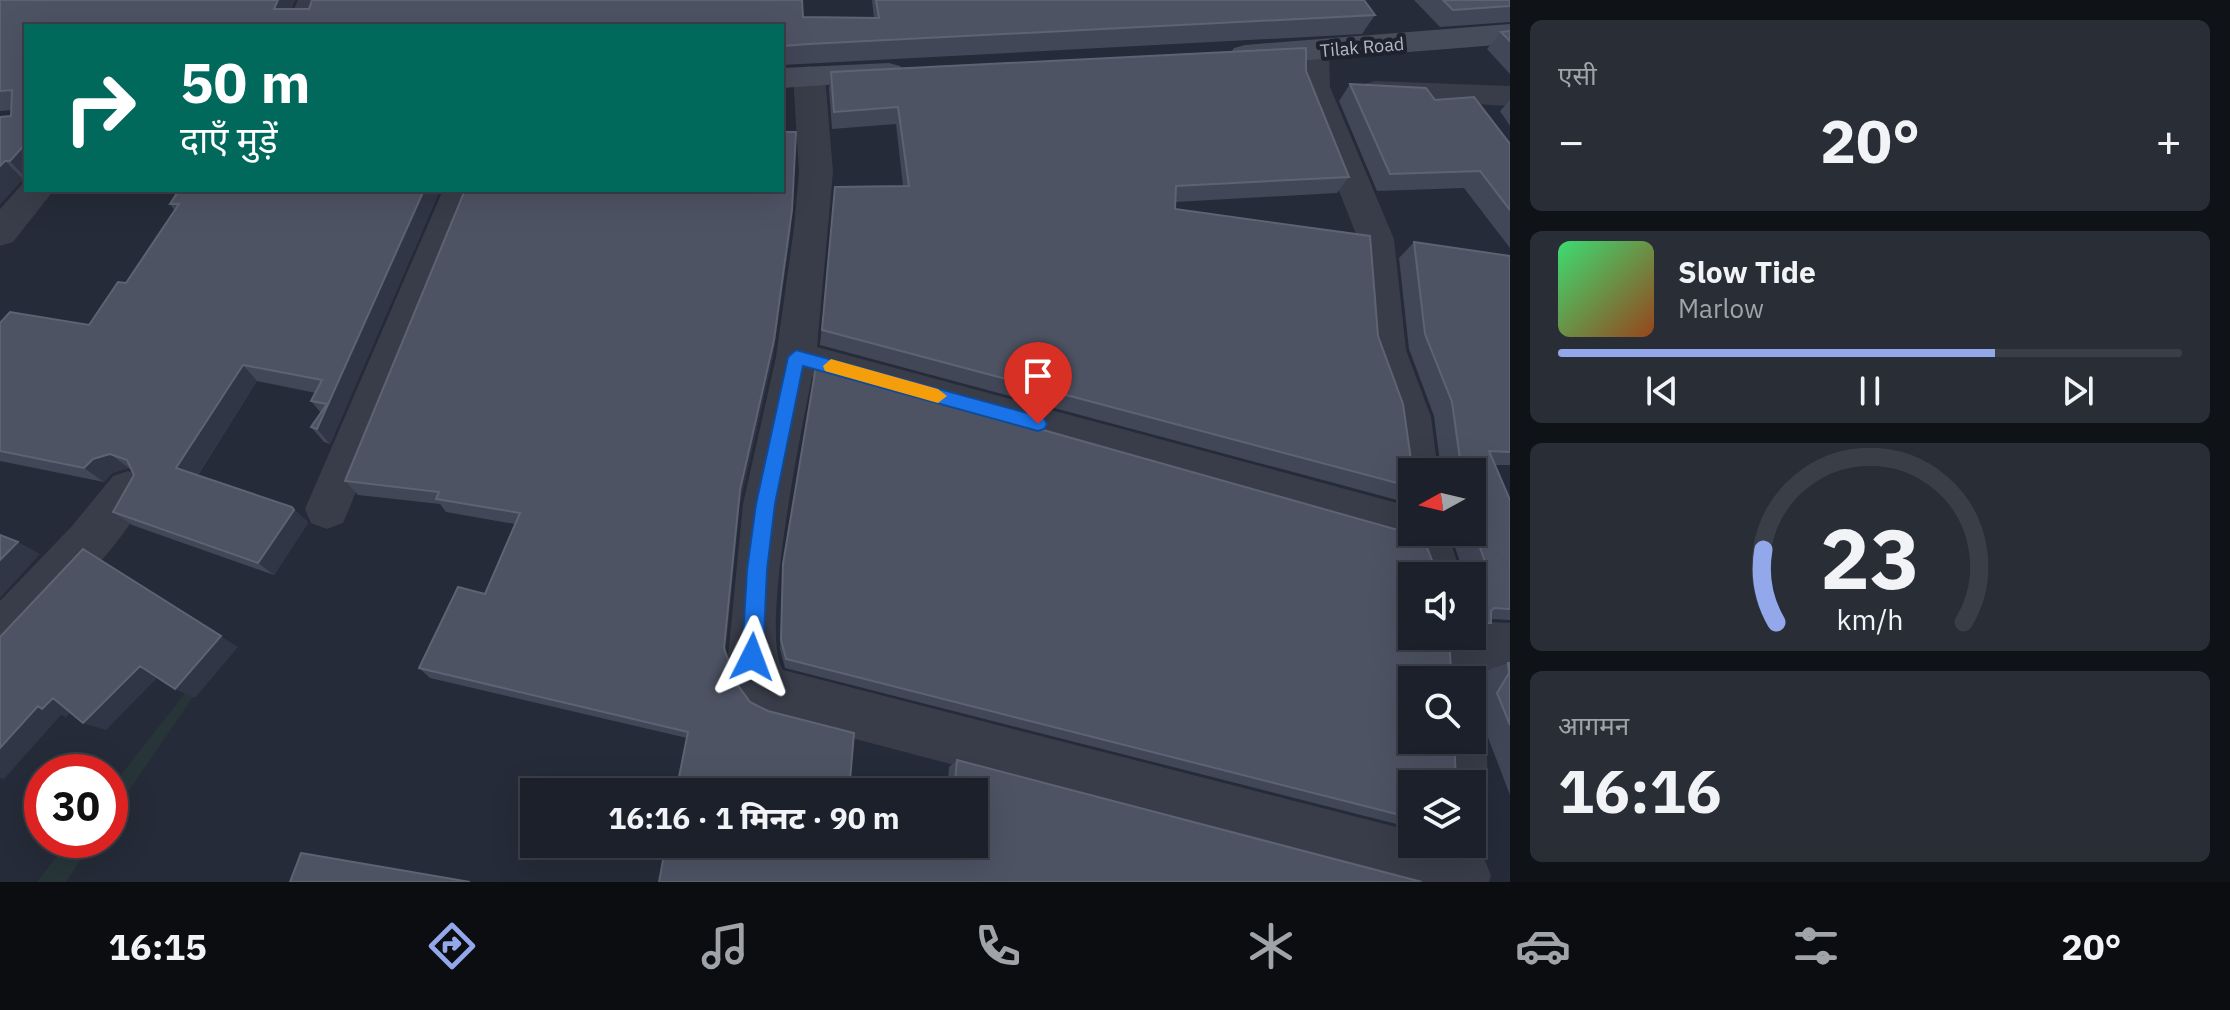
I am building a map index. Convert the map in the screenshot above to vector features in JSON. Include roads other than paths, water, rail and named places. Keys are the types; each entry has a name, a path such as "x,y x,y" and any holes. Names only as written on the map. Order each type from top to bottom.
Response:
{"main road":[{"name":"Tilak Road","path":"1219,56 1510,34"},
{"path":"796,77 919,71"}],"street":[{"path":"302,24 312,0"},
{"path":"1314,51 1314,87 1376,239 1386,350 1410,417 1415,458"},
{"path":"796,77 816,172 796,357 765,504 757,570 752,657 757,675 768,691 1415,859 1464,867"},
{"path":"1314,87 1510,96"},
{"path":"1467,96 1493,130"},
{"path":"0,233 35,192"},
{"path":"327,509 459,192"},
{"path":"796,357 1398,523"},
{"path":"0,635 88,541 128,490"},
{"path":"1457,653 1510,647"}]}
